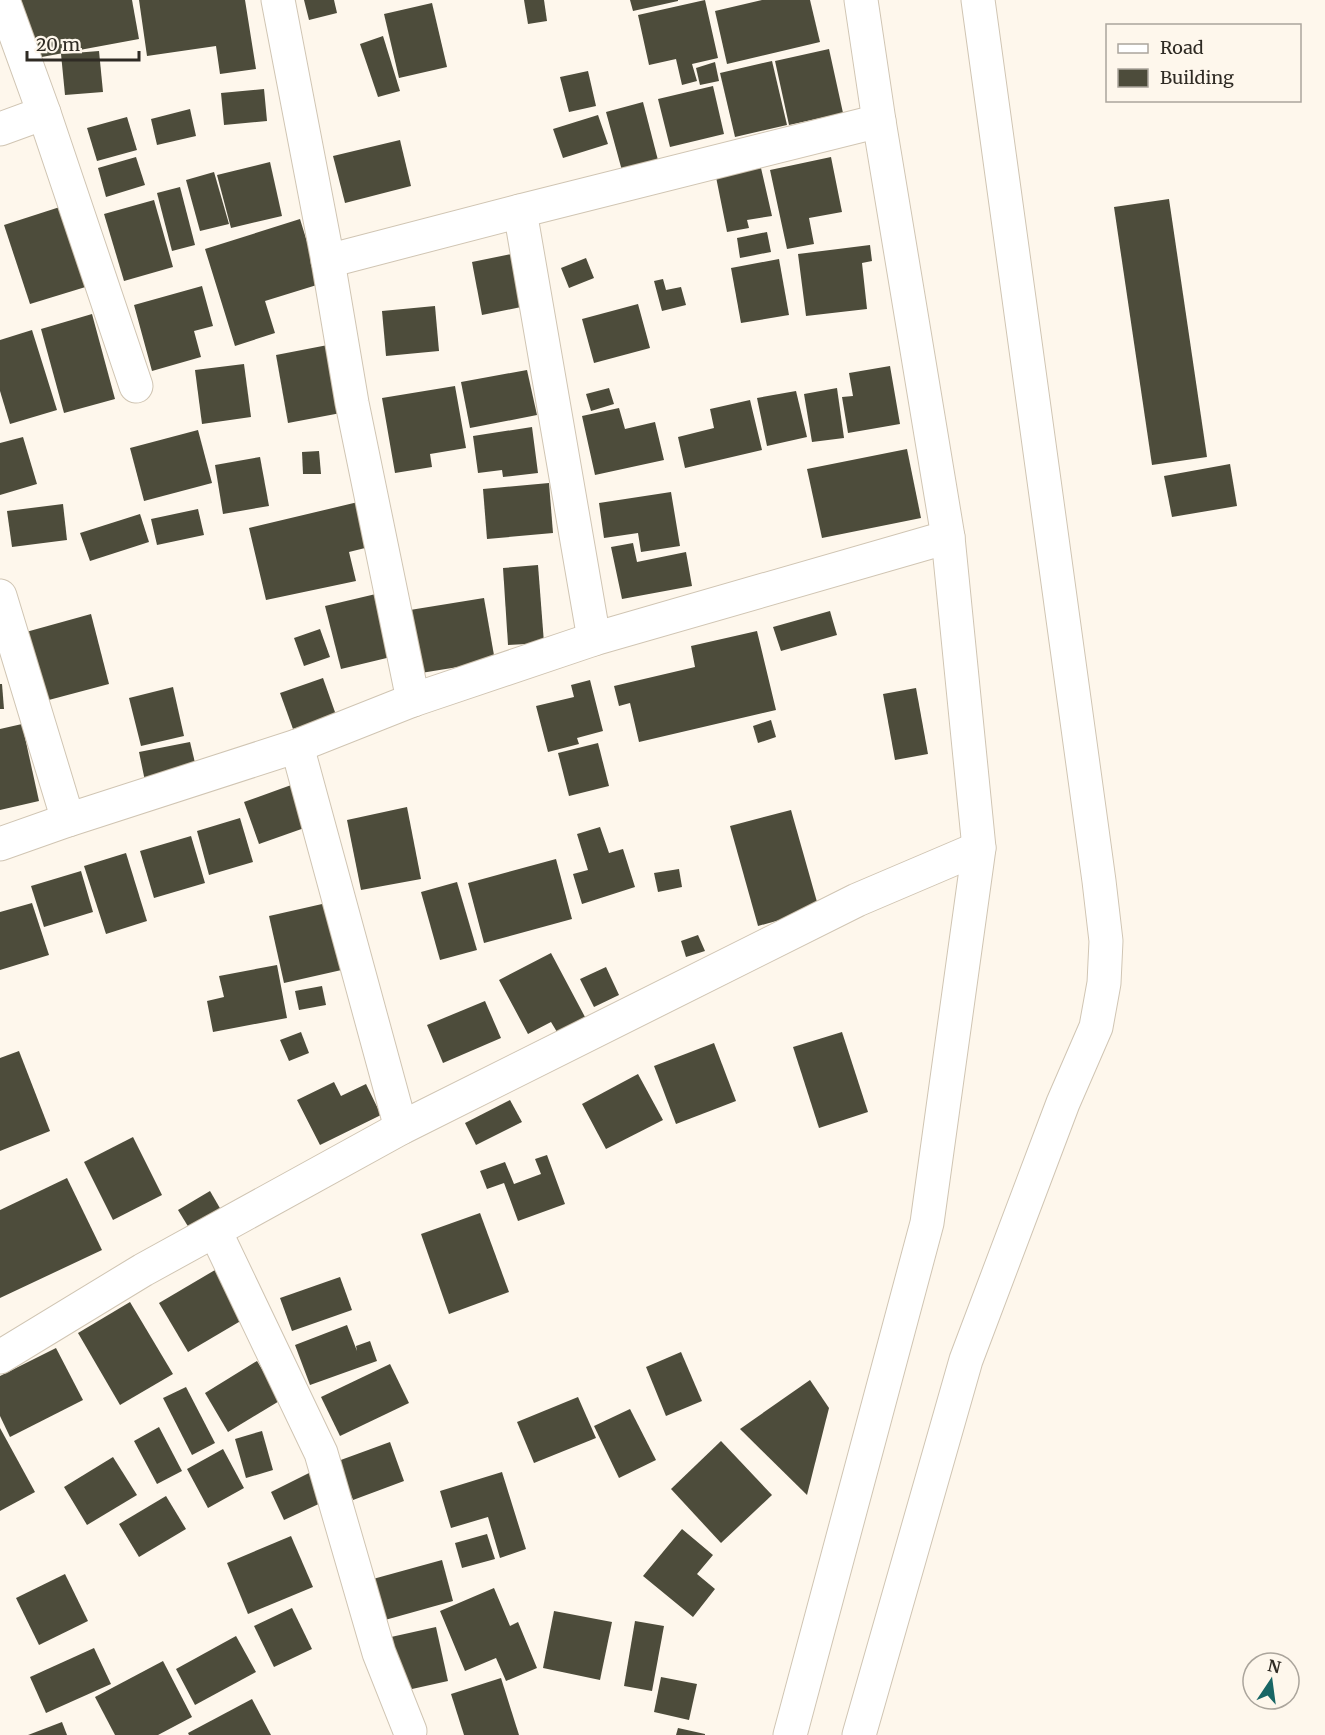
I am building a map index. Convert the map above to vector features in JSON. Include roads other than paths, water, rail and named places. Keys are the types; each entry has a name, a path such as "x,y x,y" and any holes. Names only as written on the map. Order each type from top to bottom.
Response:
{"street":[{"path":"3,0 44,113 136,386"},
{"path":"278,0 328,261 352,403 413,700"},
{"path":"790,1735 927,1223 979,848 948,537 861,0"},
{"path":"859,1735 966,1360 1063,1103 1096,1027 1104,983 1106,941 1099,881 978,0"},
{"path":"0,129 44,113"},
{"path":"328,261 879,122"},
{"path":"520,211 594,639"},
{"path":"0,844 297,746 413,700 594,639 948,537"},
{"path":"0,596 68,820"},
{"path":"297,746 401,1128"},
{"path":"0,1357 142,1270 401,1128 856,900 979,848"},
{"path":"215,1231 321,1453 379,1653 410,1731"}]}
